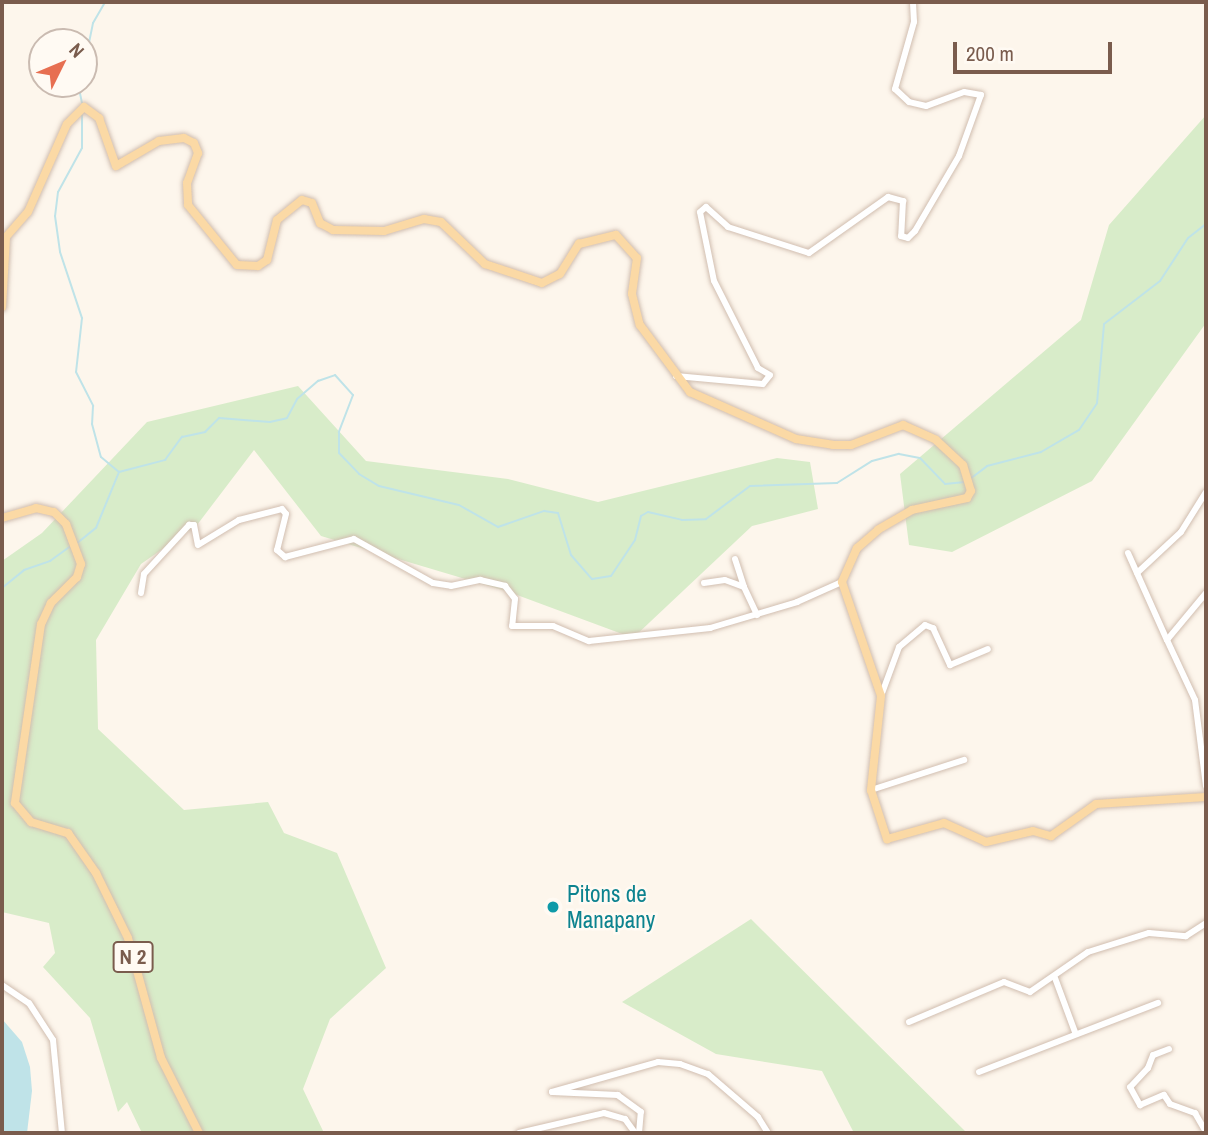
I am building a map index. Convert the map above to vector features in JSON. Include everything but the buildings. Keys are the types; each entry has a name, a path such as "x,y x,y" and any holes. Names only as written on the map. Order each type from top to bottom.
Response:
{"main road":[{"path":"2,307 5,237 32,207 71,116 86,108 99,118 116,166 159,141 184,138 194,143 198,153 187,183 188,205 237,265 258,266 267,260 277,220 302,200 311,202 320,223 333,230 384,231 424,219 442,222 478,260 542,284 560,274 579,244 616,235 636,258 632,294 637,318 674,376 696,396 806,441 845,446 903,425 945,446 967,474 971,491 967,498 912,510 878,530 857,548 842,582 881,696 871,790 887,839 944,823 992,843 1033,831 1058,835 1096,804 1206,797"},
{"name":"N 2","path":"2,518 36,508 54,512 63,520 80,560 77,577 43,617 15,803 32,822 68,833 77,842 103,884 128,938 161,1058 200,1133"}],"street":[{"path":"674,376 763,384 770,375 758,368 714,281 700,212 706,207 728,227 808,253 888,197 903,201 901,236 908,238 915,231 960,156 981,95 964,92 926,106 909,102 895,89 914,22 913,2"},
{"path":"1137,573 1181,532 1206,492"},
{"path":"141,593 144,574 189,525 194,525 198,545 239,520 282,509 286,514 277,550 285,557 354,539 433,583 451,586 480,580 510,588 516,599 512,626 553,626 589,641 710,628 757,615 842,582"},
{"path":"1128,554 1195,700 1206,786"},
{"path":"735,559 757,615"},
{"path":"704,583 725,580 744,587"},
{"path":"1167,640 1206,593"},
{"path":"881,696 899,647 925,625 933,628 950,665 988,649"},
{"path":"871,790 964,760"},
{"path":"909,1022 1004,982 1030,992 1055,978 1088,952 1149,933 1186,936 1206,923"},
{"path":"1055,978 1075,1032"},
{"path":"2,985 34,1009 53,1040 62,1133"},
{"path":"979,1072 1075,1032 1158,1003"},
{"path":"1169,1049 1153,1055 1148,1068 1130,1087 1140,1105 1164,1095 1170,1104 1195,1113 1206,1132"},
{"path":"637,1133 641,1112 618,1096 551,1092 658,1062 680,1064 708,1074 758,1117 768,1133"},
{"path":"519,1133 604,1112 625,1119 637,1133"}],"green space":[{"path":"1206,115 1206,323 1092,481 952,552 909,545 900,474 1081,320 1109,225"},
{"path":"298,386 366,461 508,479 598,502 777,458 810,462 818,509 752,526 633,638 509,592 321,536 254,450 197,525 141,564 96,640 98,729 184,810 268,802 284,833 337,853 386,968 330,1019 303,1089 324,1133 142,1133 127,1102 118,1112 90,1018 43,967 55,953 49,923 2,912 2,561 42,533 147,422"},
{"path":"751,919 967,1133 854,1133 822,1071 716,1054 622,1002"}],"water":[{"path":"2,1019 22,1042 30,1067 32,1091 27,1133 2,1133"}],"waterway":[{"path":"92,28 105,2"},
{"path":"81,98 82,103"},
{"path":"82,115 82,148 58,192 55,216 60,252 82,318 76,372 93,406 92,424 101,457 119,472"},
{"path":"970,479 987,466 1041,452 1079,430 1097,403 1104,324 1160,281 1188,238 1206,224"},
{"path":"76,544 96,528 119,472 165,460 182,437 205,432 219,418 270,422 287,418 297,399 318,381 335,375 353,395 339,432 339,453 359,474 379,486 459,505 498,527 544,511 558,513 571,555 592,579 611,576 635,540 641,516 648,512 682,520 706,519 750,486 837,483 872,461 899,454 920,458 945,484 965,482"},
{"path":"2,588 24,570 50,561 71,546"}],"place":[{"name":"Pitons de Manapany","path":"553,907"}]}
